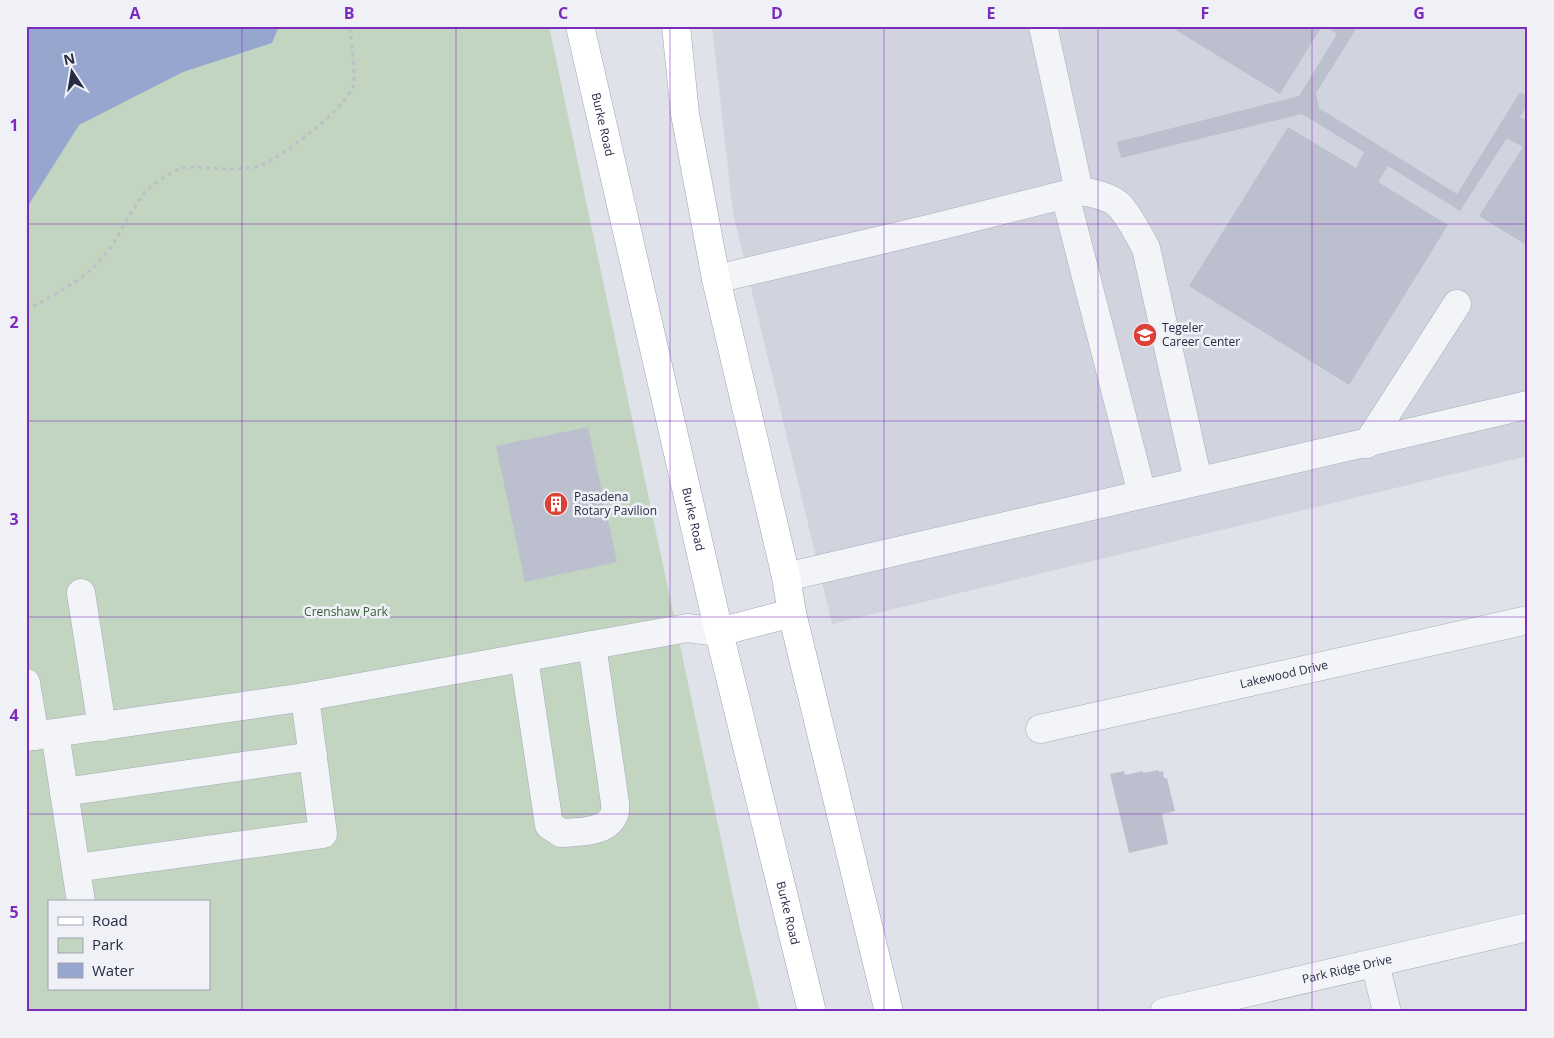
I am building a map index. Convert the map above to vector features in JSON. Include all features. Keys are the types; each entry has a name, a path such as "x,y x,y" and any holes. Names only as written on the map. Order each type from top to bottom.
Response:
{"main road":[{"name":"Burke Road","path":"580,26 719,632 812,1012"},
{"path":"676,26 685,114 716,279 786,576 792,613 889,1012"},
{"path":"719,632 792,613"}],"street":[{"path":"1043,26 1072,193 1142,494"},
{"path":"716,279 1072,193 1092,192 1118,204 1146,248 1198,481"},
{"path":"1367,444 1457,304"},
{"path":"786,576 1367,444 1528,405"},
{"path":"81,593 102,727"},
{"name":"Lakewood Drive","path":"1040,729 1528,620"},
{"path":"39,735 305,697 687,628 719,632"},
{"path":"524,658 549,825 561,834 589,831 605,826 615,815 615,803 592,645"},
{"path":"26,683 39,735 64,792 81,900"},
{"path":"76,868 323,834 305,697"},
{"path":"64,792 312,756"},
{"name":"Park Ridge Drive","path":"1164,1012 1528,927"},
{"path":"1375,963 1386,1012"}],"path":[{"path":"26,310 69,287 95,267 126,224 134,206 154,184 179,169 196,167 231,169 261,165 293,147 338,108 353,86 350,26"}],"shaded area":[{"name":"Tegeler Career Center","path":"712,26 1528,26 1528,456 832,624 733,213"}],"green space":[{"name":"Crenshaw Park","path":"26,26 549,26 740,929 760,1012 26,1012"}],"water":[{"path":"26,26 279,26 272,43 183,72 79,125 26,209"}],"building":[{"path":"1169,26 1322,26 1280,94"},
{"path":"1326,26 1358,26 1316,93 1319,108 1457,194 1520,92 1528,96 1528,104 1520,117 1528,122 1528,246 1479,216 1523,147 1507,138 1460,211 1388,166 1378,182 1448,225 1349,385 1189,286 1288,127 1356,168 1364,152 1302,114 1121,158 1117,142 1299,96 1337,34"},
{"name":"Pasadena Rotary Pavilion","path":"588,427 617,562 525,582 496,446"},
{"path":"1159,770 1159,772 1163,771 1164,778 1167,778 1175,811 1162,814 1168,844 1129,853 1110,774 1124,771 1125,775"}],"place":[{"name":"Tegeler Career Center","path":"1145,335"},
{"name":"Pasadena Rotary Pavilion","path":"556,504"}]}
